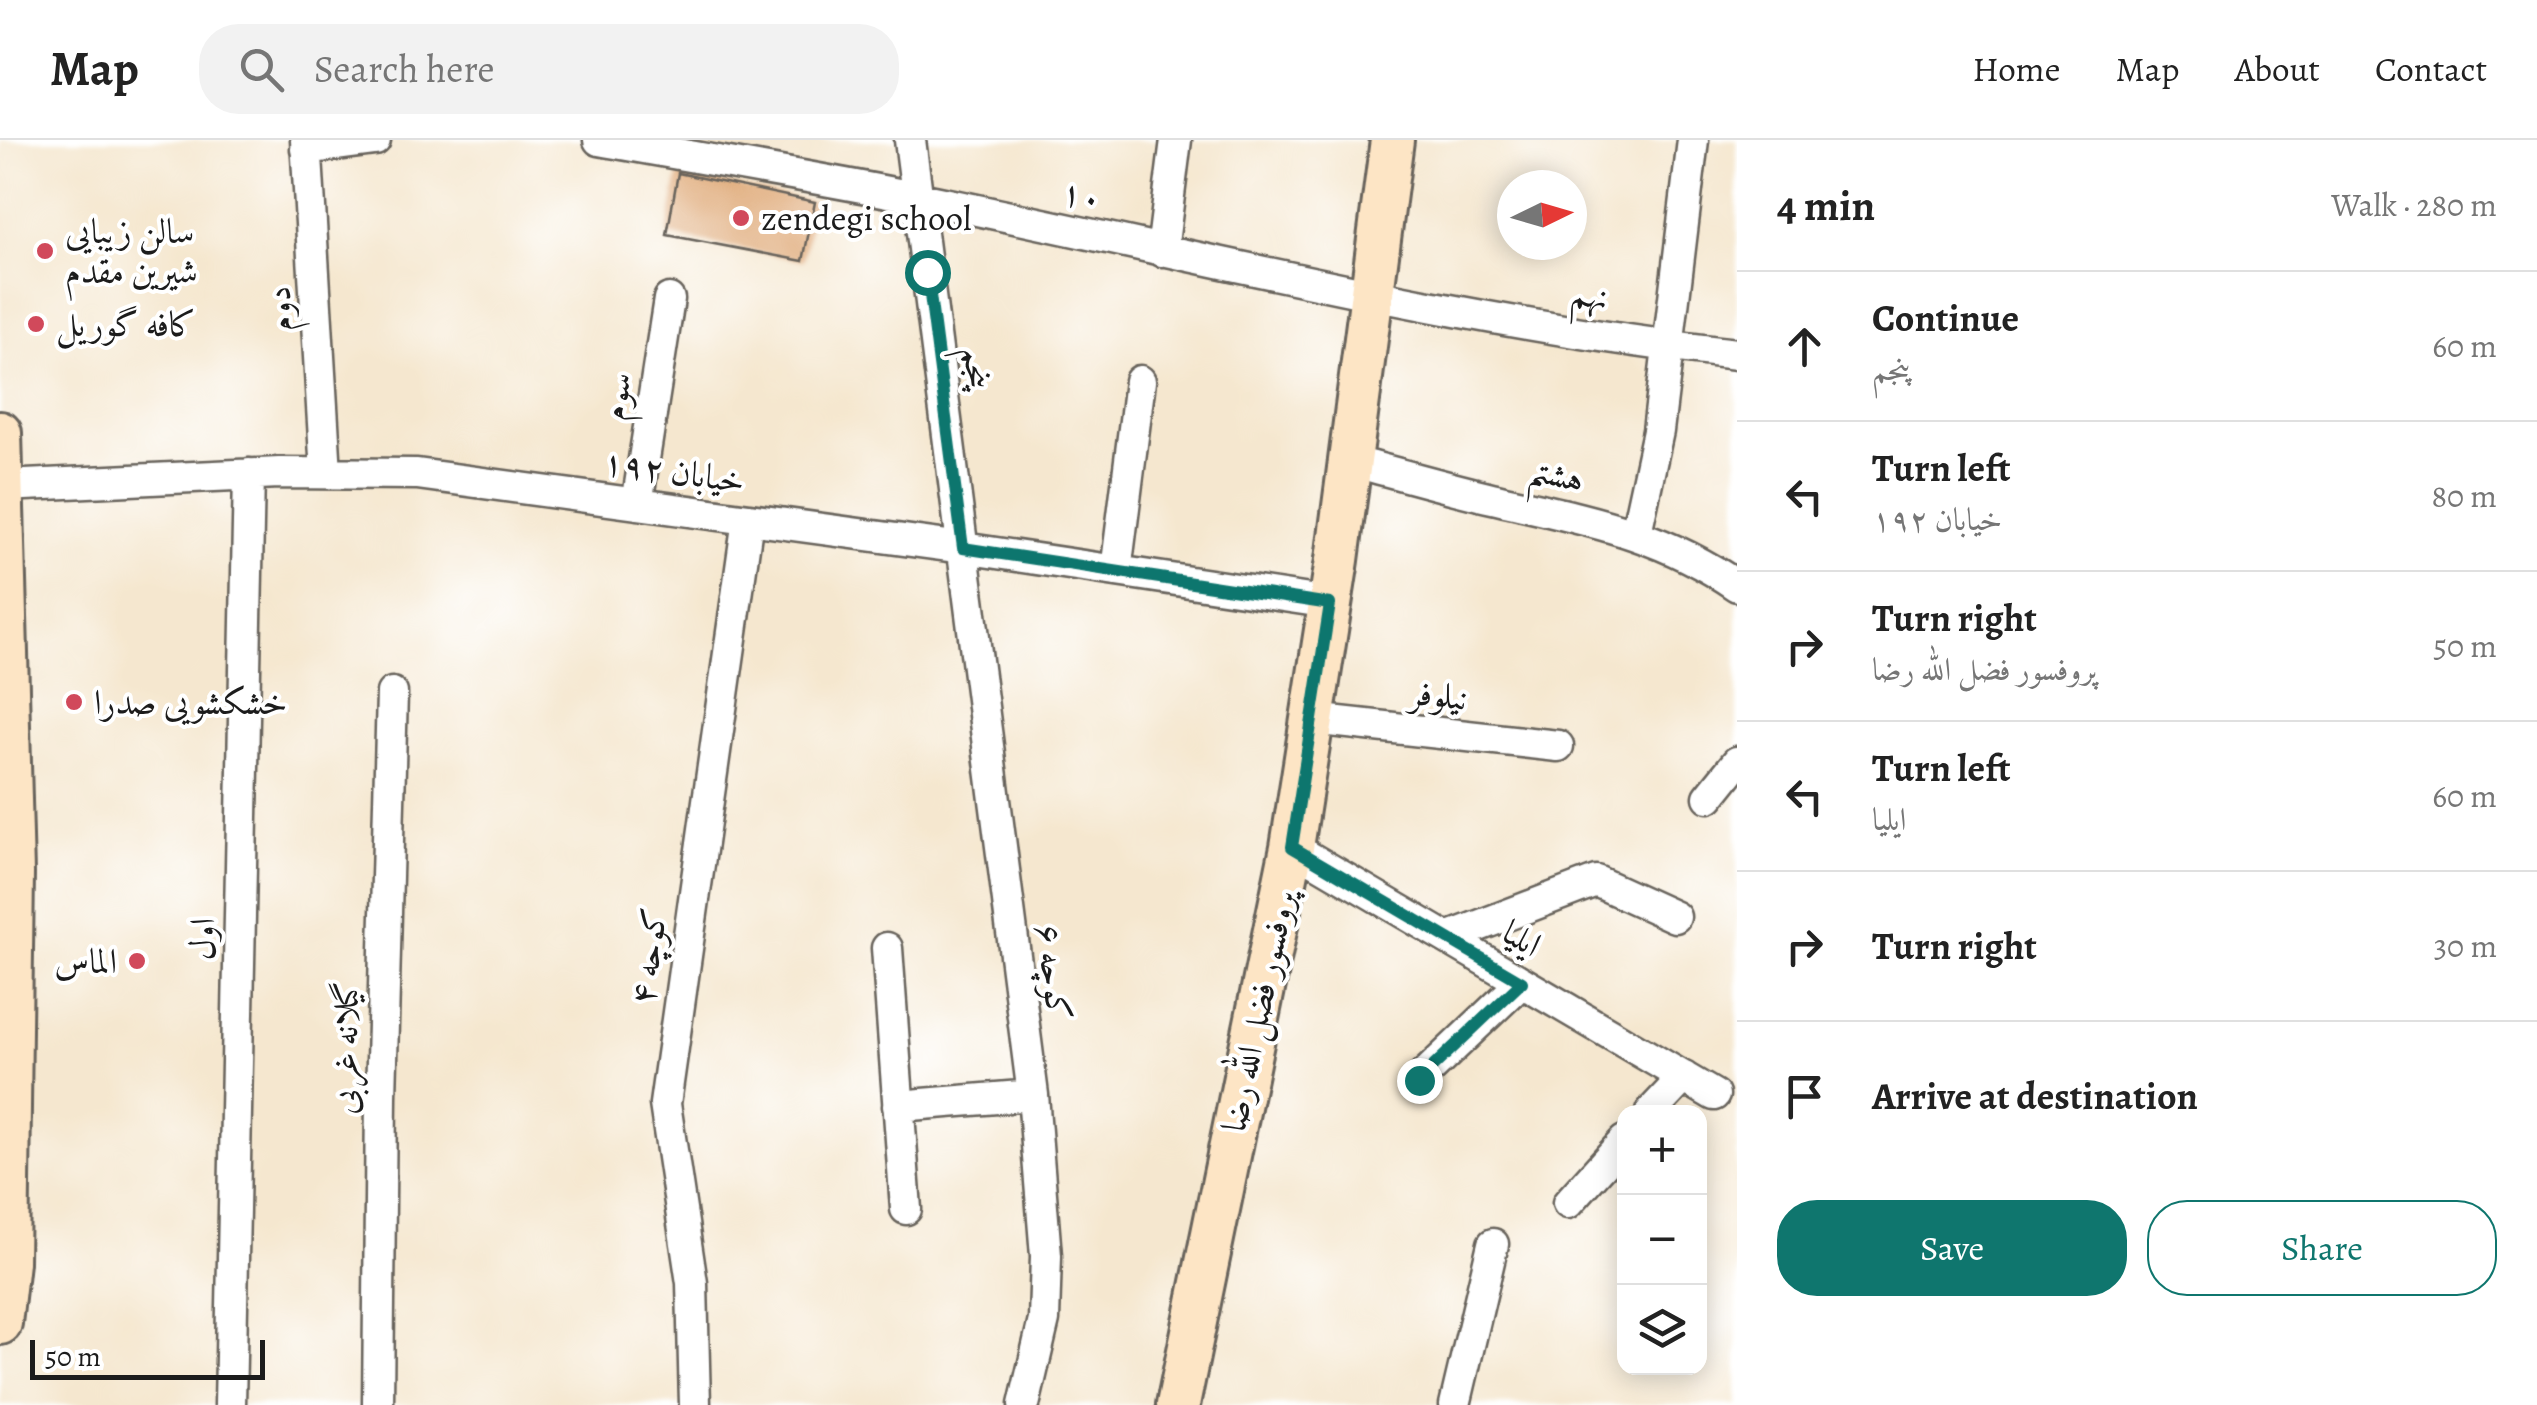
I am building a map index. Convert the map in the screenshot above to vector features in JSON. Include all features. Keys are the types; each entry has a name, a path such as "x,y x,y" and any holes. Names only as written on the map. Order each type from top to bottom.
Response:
{"main road":[{"name":"پروفسور فضل الله رضا","path":"1178,1405 1292,847 1330,604 1392,140"},
{"path":"0,433 4,486 6,953 6,1262 0,1323"}],"street":[{"path":"306,145 375,140"},
{"name":"۱۰","path":"598,140 918,198 1372,294"},
{"name":"پنجم","path":"910,140 963,548"},
{"path":"1162,251 1176,140"},
{"path":"1636,533 1658,431 1693,140"},
{"name":"دوم","path":"306,145 326,473"},
{"name":"نهم","path":"1372,294 1669,347 1737,354"},
{"name":"سوم","path":"637,504 669,299"},
{"path":"1116,572 1140,380"},
{"name":"هشتم","path":"1350,461 1636,533 1700,563 1737,586"},
{"name":"خیابان ۱۹۲","path":"4,486 248,474 417,474 963,548 1330,604"},
{"name":"اول","path":"230,1405 248,474"},
{"name":"کوچه ۴","path":"695,1405 692,1283 665,1104 748,519"},
{"name":"کوچه ۶","path":"963,548 1033,1095 1046,1256 1044,1320 1024,1405"},
{"name":"گیلانه غربی","path":"378,1405 381,1097 392,693"},
{"name":"نیلوفر","path":"1312,719 1558,746"},
{"path":"1709,797 1737,762"},
{"name":"ایلیا","path":"1292,847 1714,1095"},
{"path":"1447,938 1596,881 1675,917"},
{"path":"887,948 906,1210"},
{"path":"1419,1080 1522,982"},
{"path":"1658,1105 1684,1077"},
{"path":"898,1106 1033,1095"},
{"path":"1568,1203 1617,1150"},
{"path":"1455,1405 1493,1244"}],"building":[{"name":"zendegi school","path":"678,173 815,202 803,261 667,235"}],"place":[{"name":"zendegi school","path":"741,218"},
{"name":"سالن زیبایی شیرین مقدم","path":"45,251"},
{"name":"کافه گوریل","path":"36,324"},
{"name":"خشکشویی صدرا","path":"74,702"},
{"name":"الماس","path":"137,961"}],"route":[{"path":"927,272 963,548 1330,604 1292,847 1522,982 1419,1080"}]}
